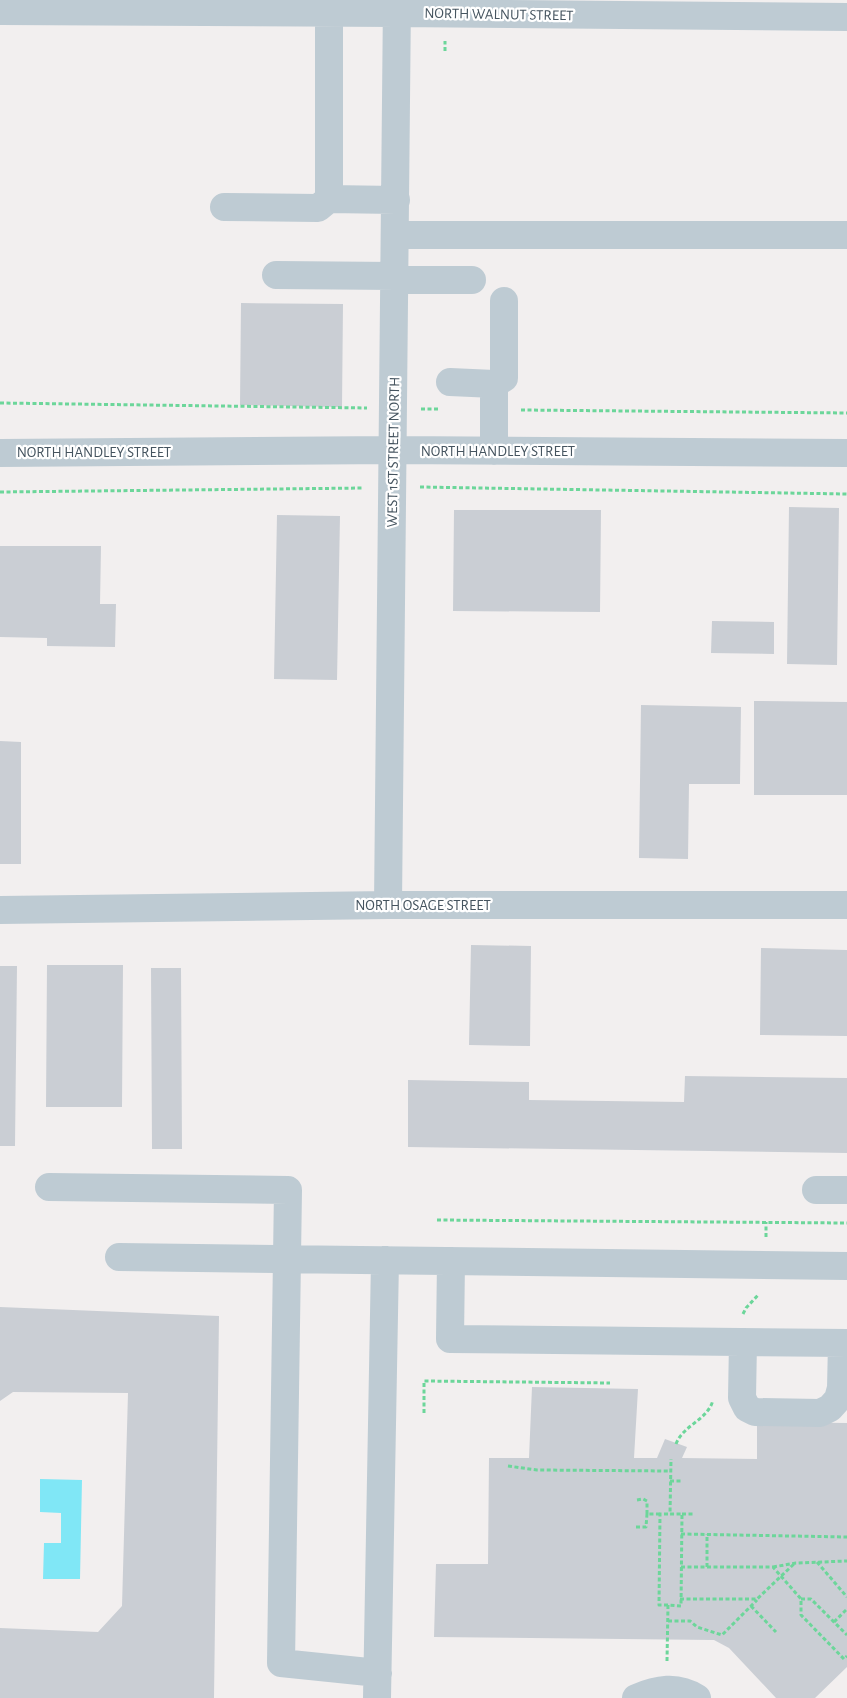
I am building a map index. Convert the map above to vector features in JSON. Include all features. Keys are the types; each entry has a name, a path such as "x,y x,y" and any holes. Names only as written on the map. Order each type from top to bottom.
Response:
{"street":[{"name":"NORTH WALNUT STREET","path":"0,11 301,6 328,13 398,6 847,18"},
{"name":"WEST 1ST STREET NORTH","path":"388,905 398,6"},
{"path":"328,13 329,199"},
{"path":"224,207 318,208 329,199 396,200"},
{"path":"395,235 847,235"},
{"path":"276,275 472,280"},
{"path":"494,451 494,397 504,378 504,301"},
{"path":"450,382 494,397"},
{"name":"NORTH HANDLEY STREET","path":"0,453 394,450 847,453"},
{"name":"NORTH OSAGE STREET","path":"0,910 388,905 847,905"},
{"path":"49,1187 288,1190 281,1663 377,1685 385,1260"},
{"path":"816,1190 847,1190"},
{"path":"119,1257 847,1266"},
{"path":"450,1261 450,1339 844,1343 841,1388 838,1399 830,1408 820,1413 755,1412 747,1408 742,1398 743,1342"},
{"path":"636,1698 666,1689 687,1692 697,1698"}],"path":[{"path":"494,397 847,413"},
{"path":"0,403 448,409"},
{"path":"0,492 393,487 847,494"},
{"path":"437,1220 847,1223"},
{"path":"424,1413 424,1381 610,1383"},
{"path":"670,1514 671,1459"},
{"path":"508,1466 537,1470 671,1471"},
{"path":"670,1481 681,1481"},
{"path":"636,1527 646,1527 647,1514 647,1501 643,1499 637,1500"},
{"path":"647,1514 694,1514"},
{"path":"660,1514 659,1605 681,1606 682,1514"},
{"path":"681,1534 847,1537"},
{"path":"707,1534 707,1567"},
{"path":"681,1567 773,1567 795,1563 847,1561"},
{"path":"817,1562 847,1597"},
{"path":"668,1621 690,1621 697,1627 722,1636 795,1563"},
{"path":"773,1567 780,1577 801,1598 811,1599 847,1636"},
{"path":"801,1598 801,1615 844,1659 847,1656"},
{"path":"680,1599 757,1599"},
{"path":"667,1664 668,1605"},
{"path":"751,1606 776,1632"},
{"path":"834,1622 847,1609"}],"water":[{"path":"40,1479 82,1480 80,1579 43,1579 44,1543 61,1543 61,1513 40,1512"}],"building":[{"path":"241,303 343,304 342,407 240,405"},
{"path":"789,507 839,508 837,665 787,664"},
{"path":"454,510 601,510 600,612 453,611"},
{"path":"277,515 340,516 337,680 274,679"},
{"path":"0,546 101,546 100,604 116,604 115,647 47,646 47,638 0,637"},
{"path":"712,621 774,622 774,654 711,653"},
{"path":"754,701 847,702 847,795 754,795"},
{"path":"641,705 741,707 740,784 689,784 688,859 639,858"},
{"path":"0,741 21,742 21,864 0,864"},
{"path":"471,945 531,946 530,1046 469,1045"},
{"path":"761,948 847,950 847,1036 760,1035"},
{"path":"47,965 123,965 122,1107 46,1107"},
{"path":"0,966 17,966 15,1146 0,1146"},
{"path":"151,968 181,968 182,1149 152,1149"},
{"path":"685,1076 847,1078 847,1153 408,1147 408,1080 529,1082 529,1100 684,1102"},
{"path":"0,1307 219,1316 214,1698 0,1698 0,1628 98,1632 122,1606 128,1393 13,1392 0,1401"},
{"path":"532,1387 638,1389 634,1458 657,1458 665,1439 687,1447 682,1458 757,1459 757,1422 847,1423 847,1667 815,1698 776,1698 729,1648 714,1640 434,1637 436,1564 488,1564 489,1458 529,1458"}]}
